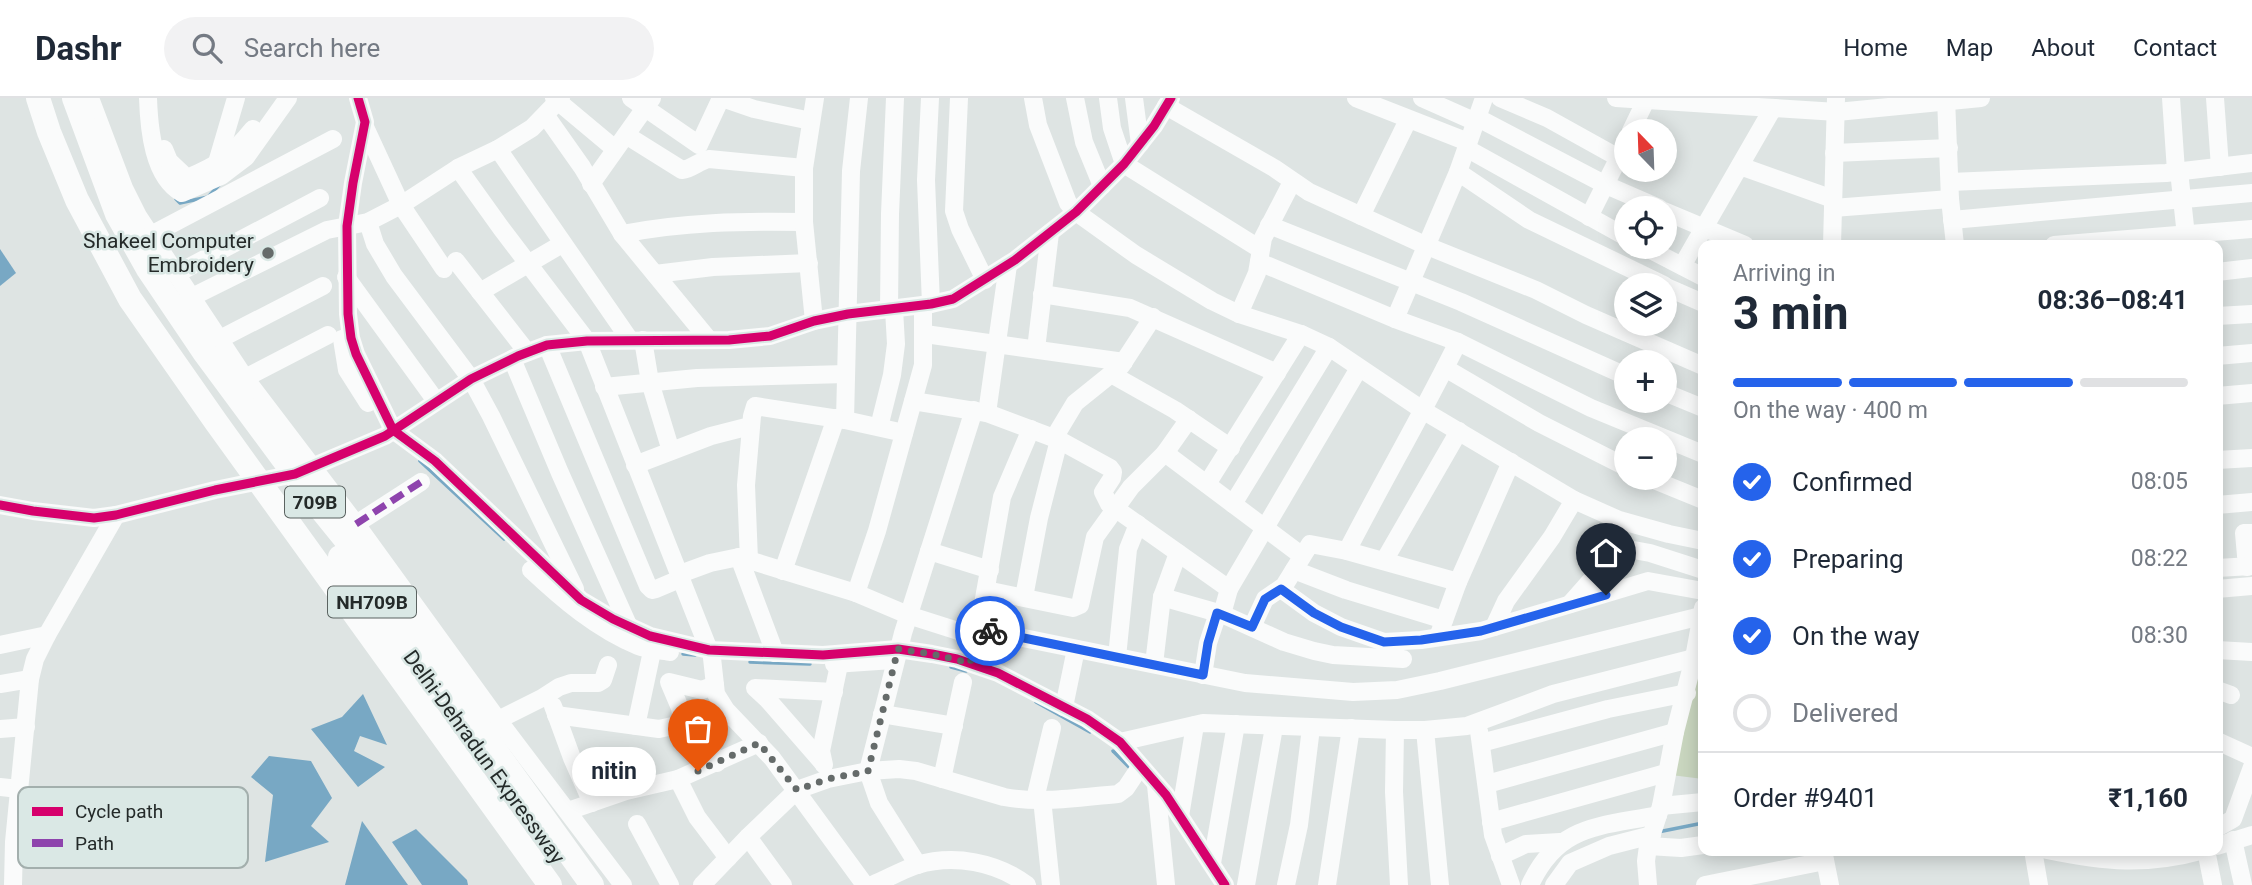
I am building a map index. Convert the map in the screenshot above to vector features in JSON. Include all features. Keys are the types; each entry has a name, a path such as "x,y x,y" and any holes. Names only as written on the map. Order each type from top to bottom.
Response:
{"highway":[{"name":"709B","path":"26,98 40,143 65,206 139,338 535,885"},
{"name":"Delhi-Dehradun Expressway","path":"38,98 77,200 130,299 223,433 550,885"},
{"name":"Delhi-Dehradun Expressway","path":"61,98 96,191 148,287 576,885"},
{"name":"709B","path":"74,98 117,214 148,269 204,352 303,470 485,736 592,885"}],"main road":[{"path":"435,690 491,732 601,885"}],"street":[{"path":"90,98 124,188 138,216 220,338 303,470 356,524 498,720 623,885"},
{"path":"148,98 152,147 171,187 182,194 221,176 246,157 288,98"},
{"path":"156,98 158,131 169,161 187,178 216,166 242,142 276,98"},
{"path":"216,166 236,98"},
{"path":"349,98 356,125 342,227 338,309 347,370 375,413 384,412"},
{"path":"358,98 366,122 342,227 351,338 384,412 389,433 601,627 640,647 683,654 840,659 932,654 998,673 1087,719 1120,743 1151,787 1212,863 1225,885"},
{"path":"592,184 643,102 699,145 722,98 744,106 811,121"},
{"path":"814,321 804,222 804,168 815,98"},
{"path":"783,571 840,419 846,374 851,171 859,98"},
{"path":"879,427 892,375 896,344 892,309 890,214 895,98"},
{"path":"856,593 877,531 923,365 927,305 926,180 930,98"},
{"path":"959,98 954,211 985,280"},
{"path":"1033,98 1038,125 1059,182 1076,212 1164,272 1239,314 1300,334 1329,347 1424,411 1574,500 1629,523 1698,540"},
{"path":"1074,98 1084,142 1102,186"},
{"path":"1108,98 1112,128 1124,164 1260,255 1395,319 1458,342 1591,408 1698,452"},
{"path":"1134,98 1140,144"},
{"path":"1356,98 1467,145 1614,231"},
{"path":"1422,98 1477,120 1631,196"},
{"path":"1395,319 1458,172 1484,98"},
{"path":"1500,98 1614,147"},
{"path":"1616,98 1773,108 1981,98"},
{"path":"2172,98 2176,171 2179,172 2186,240 2252,229"},
{"path":"2215,98 2220,167"},
{"path":"192,297 327,230 368,222 401,205 458,168 498,149 532,128 558,99 620,142 682,170 709,159 804,168"},
{"path":"1637,119 1646,100"},
{"path":"1947,100 1954,240"},
{"path":"0,505 94,518 117,515 303,470 389,433 471,380 520,355 547,345 587,341 770,337 814,321 953,299 1008,265 1076,212 1124,164 1168,102 1274,167 1309,192 1698,364"},
{"path":"1832,240 1836,105"},
{"path":"1698,240 1773,108"},
{"path":"545,116 592,184 622,234 709,340"},
{"path":"1361,216 1408,120"},
{"path":"365,127 401,205 450,265 480,292 520,355 560,473 629,626"},
{"path":"150,235 333,139"},
{"path":"1834,153 1949,148"},
{"path":"498,149 562,244 636,340 671,451"},
{"path":"1740,166 1833,203 2252,163"},
{"path":"458,168 587,341 711,655 716,694 735,722 759,743 797,790 865,885"},
{"path":"1589,217 1614,168"},
{"path":"1458,172 1529,220 1639,273"},
{"path":"1239,314 1258,273 1269,225 1292,182"},
{"path":"1952,220 2252,193"},
{"path":"176,274 320,198"},
{"path":"1677,216 1734,240"},
{"path":"368,222 375,244 394,276 471,380 491,416 577,604 673,643 711,655 775,653 823,655 840,659"},
{"path":"622,234 660,226 695,223 804,222"},
{"path":"1269,225 1461,302 1614,371"},
{"path":"1036,349 1050,233"},
{"path":"1682,266 1698,241"},
{"path":"480,292 562,244"},
{"path":"1668,259 1698,274"},
{"path":"655,274 713,267 809,263"},
{"path":"918,865 878,803 868,771 908,615 981,412 998,343 1008,265"},
{"path":"2223,271 2252,268"},
{"path":"346,277 436,401"},
{"path":"220,338 323,286"},
{"path":"1677,291 1698,301"},
{"path":"1042,294 1130,308 1224,352 1277,373"},
{"path":"2223,316 2252,314"},
{"path":"1024,597 1056,439 1075,403 1117,368 1153,317"},
{"path":"925,334 1036,349 1117,368 1231,448"},
{"path":"1207,484 1300,334"},
{"path":"245,378 328,335"},
{"path":"1347,551 1377,492 1424,411 1458,342"},
{"path":"547,345 648,586 652,590 710,563 744,559 856,593 908,615 978,633 1076,649 1203,675 1276,686 1353,692 1397,690 1504,666 1698,613"},
{"path":"1233,504 1329,347"},
{"path":"2223,355 2252,353"},
{"path":"1445,368 1539,423 1614,462"},
{"path":"1203,675 1208,643 1229,589 1359,369"},
{"path":"604,387 697,378 846,374"},
{"path":"2223,395 2252,393"},
{"path":"1677,397 1698,406"},
{"path":"913,401 981,412 1031,429 1110,468 1113,472 1112,478 1103,492 1114,508 1229,589"},
{"path":"775,653 744,559 746,485 753,408 758,405 904,433"},
{"path":"986,590 1073,608 1080,605 1095,537 1114,508 1165,453 1189,419"},
{"path":"635,465 711,436 750,426"},
{"path":"970,663 978,633 1002,498 1031,429"},
{"path":"1384,561 1459,431"},
{"path":"1165,453 1265,529 1298,563 1346,590 1441,628 1494,627 1648,581 1698,590"},
{"path":"2223,460 2252,458"},
{"path":"1281,589 1314,613 1368,638 1396,642 1421,640 1441,628 1458,582 1511,463"},
{"path":"356,524 429,469"},
{"path":"1677,489 1698,498"},
{"path":"1494,627 1506,601 1552,537 1574,500"},
{"path":"2223,504 2252,502"},
{"path":"19,787 30,679 35,659 117,515"},
{"path":"1117,657 1128,549 1138,524"},
{"path":"2223,568 2249,567 2244,533 2252,533"},
{"path":"1252,627 1265,599 1281,589 1307,546 1314,544 1458,582"},
{"path":"1570,604 1616,552 1623,548 1650,553 1698,568"},
{"path":"929,551 990,570"},
{"path":"1154,664 1162,597 1178,553"},
{"path":"2223,588 2252,586"},
{"path":"1162,597 1220,613 1297,647 1333,655 1403,659"},
{"path":"0,645 47,635"},
{"path":"1648,885 1646,861 1675,732 1687,693 1698,636"},
{"path":"1064,707 1076,649"},
{"path":"2223,650 2252,652"},
{"path":"896,654 958,670 1006,687 1096,736 1151,787 1166,885"},
{"path":"636,726 651,656"},
{"path":"825,771 821,751 840,659"},
{"path":"1120,743 1195,724 1425,730 1477,723 1553,694 1694,659"},
{"path":"498,720 571,683 598,683 603,680 608,665"},
{"path":"0,684 30,679"},
{"path":"683,724 680,708 669,682 702,690 715,685"},
{"path":"942,779 963,682"},
{"path":"825,771 768,700 755,688 834,692"},
{"path":"548,693 592,803"},
{"path":"1481,743 1608,709 1687,693"},
{"path":"882,714 954,726"},
{"path":"556,715 659,729 697,723 717,763"},
{"path":"705,736 735,722"},
{"path":"1477,723 1491,822 1511,885"},
{"path":"1195,724 1179,823 1215,885"},
{"path":"1212,863 1236,724"},
{"path":"0,729 26,727"},
{"path":"1246,885 1274,727"},
{"path":"1286,885 1299,825 1311,728"},
{"path":"1327,885 1351,728"},
{"path":"1051,885 1039,799 1052,729"},
{"path":"1395,730 1394,792 1399,885"},
{"path":"1425,730 1440,885"},
{"path":"1486,784 1675,732"},
{"path":"568,811 644,786 678,779 759,743"},
{"path":"2223,744 2252,757"},
{"path":"2223,825 2233,819 2252,767"},
{"path":"705,884 748,837 797,790 825,771 916,771 1004,797 1039,799 1118,794 1126,788 1151,787"},
{"path":"1491,822 1666,774"},
{"path":"678,779 697,817 728,858"},
{"path":"0,787 18,789"},
{"path":"1554,885 1570,863 1698,804"},
{"path":"13,885 18,805"},
{"path":"637,824 670,885"},
{"path":"1530,885 1542,861 1560,842 1594,828 1655,824 1681,848 1698,846"},
{"path":"2243,885 2225,843 2252,835"},
{"path":"748,837 783,885"},
{"path":"1500,856 1526,845 1560,842"},
{"path":"1705,885 1824,856 1830,885"},
{"path":"2034,856 2039,885"},
{"path":"2083,856 2119,862 2184,856"},
{"path":"2206,856 2213,885"},
{"path":"872,885 918,865 948,859 970,861 995,869 1027,885"}],"green space":[{"path":"1698,664 1698,778 1671,775"}],"water":[{"path":"0,249 16,273 0,286"},
{"path":"363,694 387,745 360,736 354,751 385,767 358,787 311,729 342,717"},
{"path":"269,756 311,761 332,798 311,826 329,842 265,862 273,795 251,777"},
{"path":"362,821 408,885 345,885"},
{"path":"416,829 467,880 468,885 422,885 392,842"}],"waterway":[{"path":"176,199 180,203 208,197 220,184"},
{"path":"420,461 504,539"},
{"path":"683,654 695,655"},
{"path":"750,662 810,664"},
{"path":"951,667 966,671"},
{"path":"1036,702 1090,732"},
{"path":"1113,751 1130,768"},
{"path":"1658,832 1698,824"}],"marked path":[{"path":"356,524 421,482"}],"cycle path":[{"path":"358,98 365,122 347,226 348,314 356,354 393,430 435,461 581,600 650,636 709,650 823,655 898,649 932,654 957,659 998,673 1087,719 1120,742 1166,795 1225,885"},
{"path":"0,505 94,518 295,474 385,436 471,379 547,345 587,341 729,340 770,336 814,321 848,314 953,299 1015,260 1076,212 1124,164 1154,126 1171,98"}],"way so far":[{"path":"698,771 759,743 797,790 828,779 868,771 898,649 970,663 979,629 990,631"}],"place":[{"name":"Shakeel Computer Embroidery","path":"268,253"},
{"name":"nitin","path":"698,771"}],"route":[{"path":"990,631 1203,675 1208,643 1217,613 1252,627 1265,599 1281,589 1314,613 1341,627 1384,642 1421,640 1481,631 1606,595"}]}
